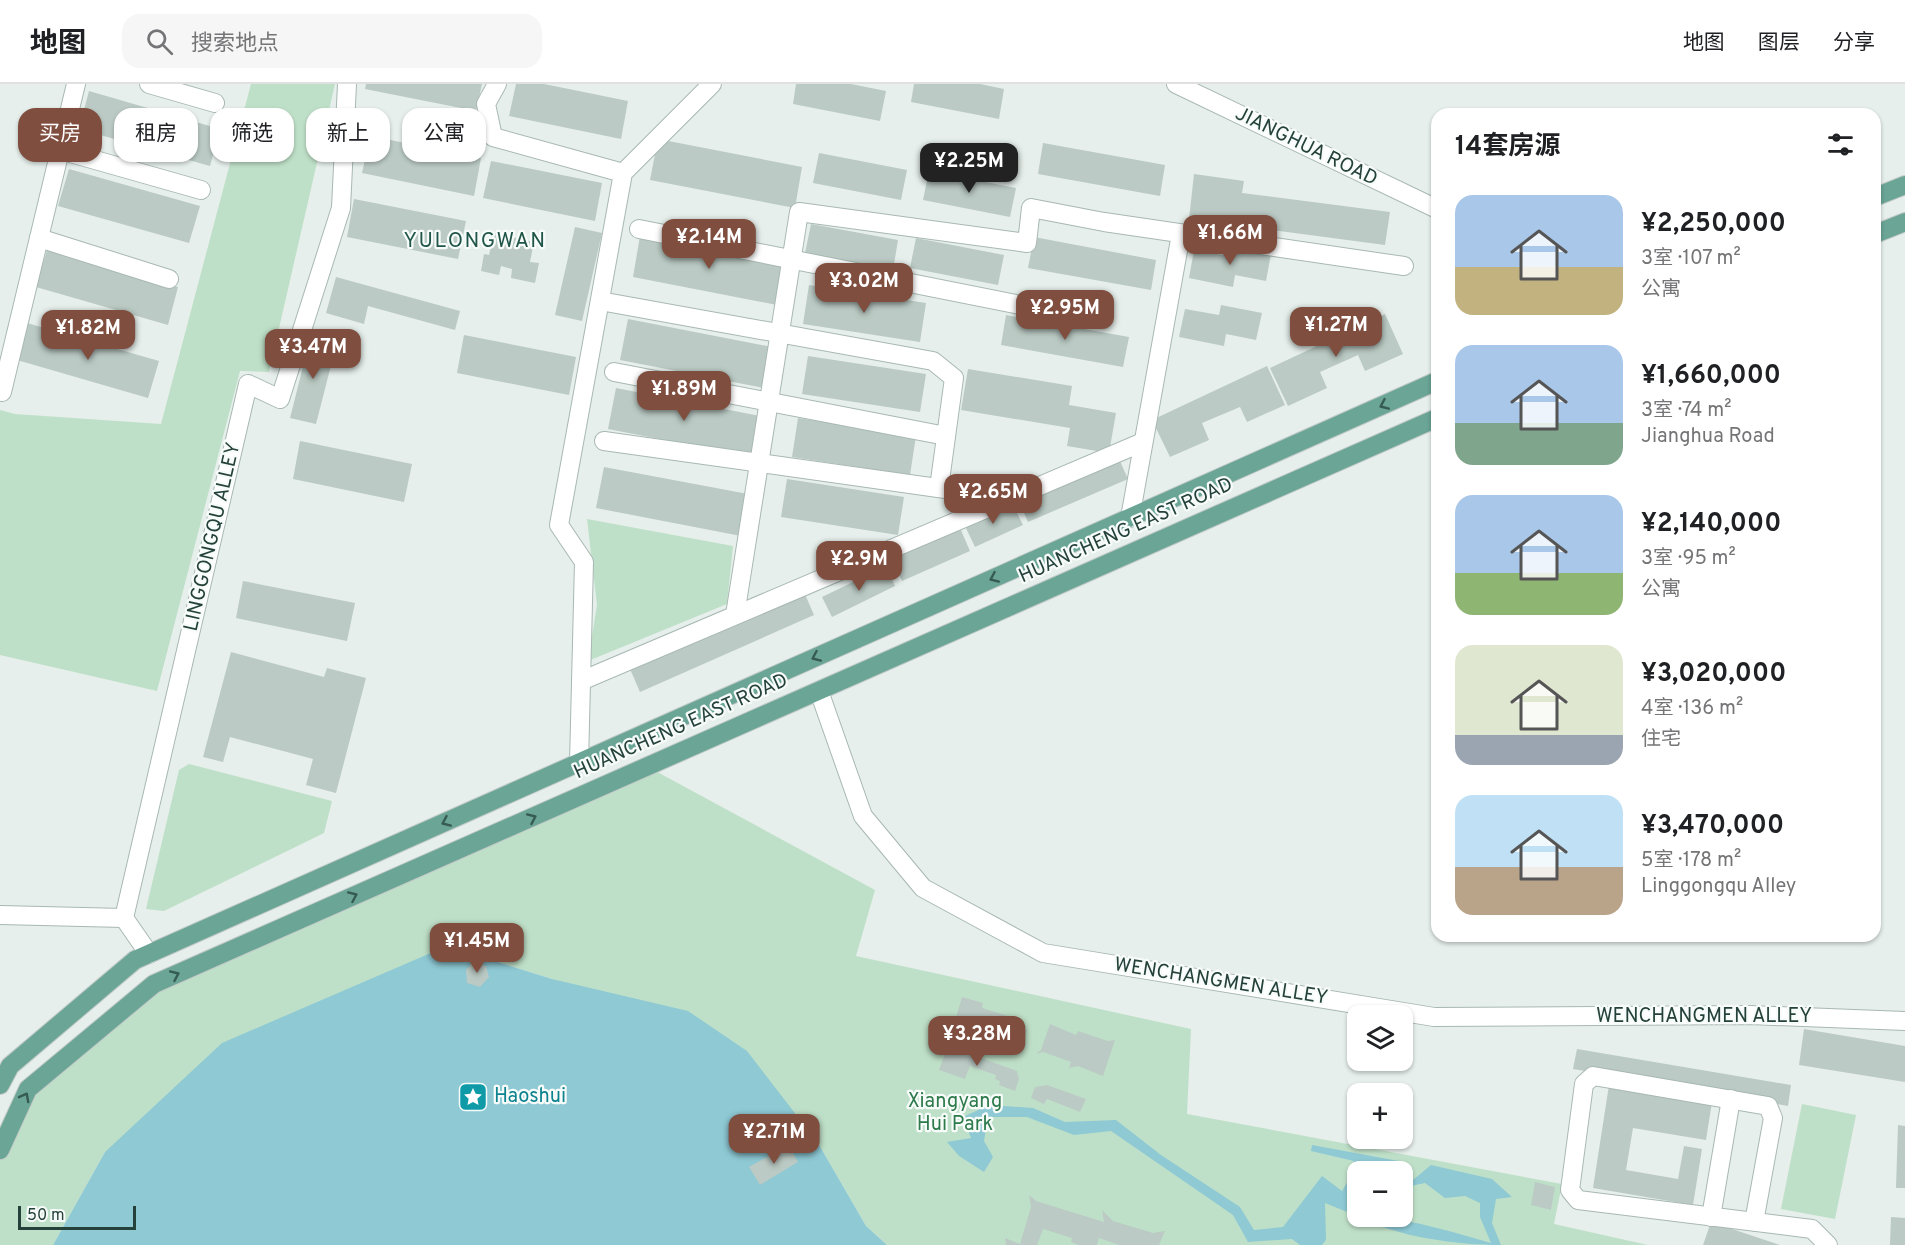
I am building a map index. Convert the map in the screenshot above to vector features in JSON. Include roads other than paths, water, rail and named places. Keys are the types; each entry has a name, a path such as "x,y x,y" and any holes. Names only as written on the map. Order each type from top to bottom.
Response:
{"main road":[{"path":"1881,195 1905,185"},
{"path":"1881,232 1905,222"},
{"name":"HUANCHENG EAST ROAD","path":"0,1085 9,1066 135,960 1431,384"},
{"name":"HUANCHENG EAST ROAD","path":"0,1150 28,1089 154,984 1431,421"}],"street":[{"path":"70,108 76,84"},
{"path":"150,84 215,102"},
{"name":"LINGGONGQU ALLEY","path":"124,918 248,384 280,399 341,208 347,84"},
{"path":"497,84 486,104 493,137 622,173"},
{"path":"579,763 584,562 559,525 622,173 712,84"},
{"name":"JIANGHUA ROAD","path":"1176,84 1431,206"},
{"path":"2,392 57,162"},
{"path":"102,162 201,190"},
{"path":"735,615 761,465 799,212 1027,243 1031,208 1181,234 1404,266"},
{"path":"639,229 1081,317"},
{"path":"1130,518 1181,234"},
{"path":"39,238 169,279"},
{"path":"600,301 933,361 954,378 939,488"},
{"path":"614,372 946,436"},
{"path":"604,441 761,465 1011,498"},
{"path":"581,681 1143,442"},
{"name":"WENCHANGMEN ALLEY","path":"819,691 863,816 922,888 1043,953 1434,1017 1750,1015 1905,1021"},
{"path":"0,915 124,918 149,954"},
{"path":"1754,1222 1773,1118 1768,1106 1593,1076 1584,1084 1570,1190 1578,1200 1711,1217 1812,1229 1828,1245"},
{"path":"1711,1217 1731,1099"}],"water":[{"name":"Haoshui","path":"447,946 552,979 688,1011 747,1051 818,1143 866,1226 887,1245 53,1245 105,1152 222,1043"},
{"path":"989,1105 1033,1108 1065,1122 1116,1120 1161,1155 1240,1207 1254,1230 1283,1227 1322,1176 1342,1191 1347,1182 1347,1212 1325,1203 1326,1240 1322,1245 1300,1245 1292,1239 1248,1242 1233,1215 1111,1131 1074,1135 1027,1117 988,1117 984,1141 993,1157 984,1172 959,1156 947,1142 971,1138 963,1117"},
{"path":"1312,1145 1399,1161 1354,1161 1311,1151"},
{"path":"1431,1165 1492,1179 1512,1197 1496,1199 1492,1223 1501,1245 1428,1238 1382,1227 1413,1227 1413,1223 1491,1243 1480,1217 1480,1203 1465,1196 1445,1198 1425,1183 1413,1186 1413,1180"}],"place":[{"name":"Haoshui","path":"473,1097"}],"district":[{"name":"YULONGWAN","path":"475,241"}],"park label":[{"name":"Xiangyang Hui Park","path":"955,1114"}]}
